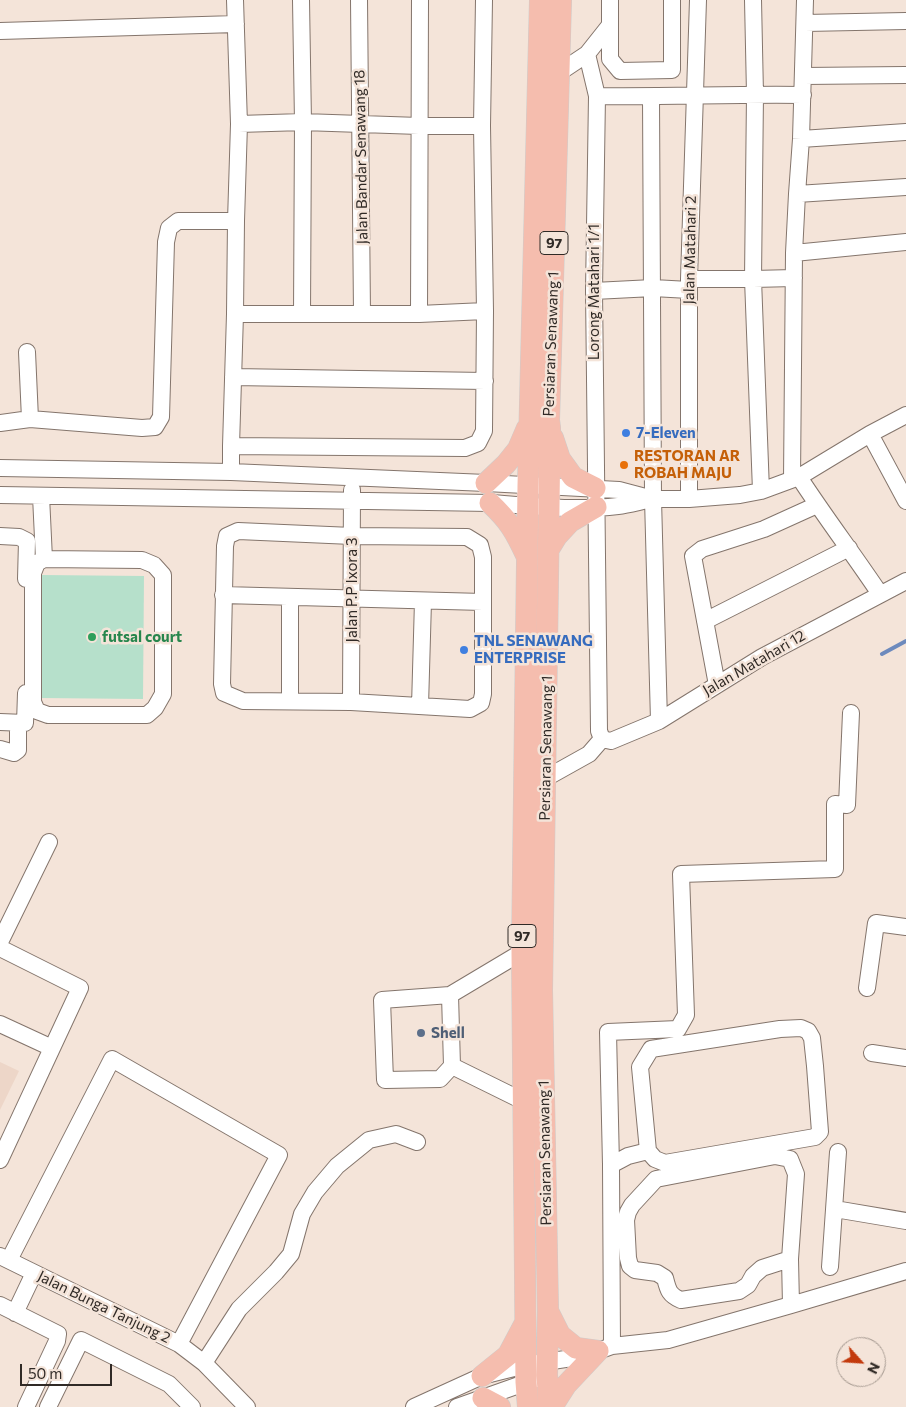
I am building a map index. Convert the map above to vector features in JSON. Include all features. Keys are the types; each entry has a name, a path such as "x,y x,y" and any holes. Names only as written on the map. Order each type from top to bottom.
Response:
{"main road":[{"name":"Persiaran Senawang 1","path":"540,0 530,421 539,496 549,548 542,990 548,1311 547,1368 550,1407"},
{"name":"Persiaran Senawang 1","path":"528,1407 526,1374 522,952 528,560 550,428 561,0"},
{"path":"528,560 515,532 488,493 518,449 530,421"},
{"path":"549,548 570,522 596,498 573,477 560,460 550,428"},
{"path":"548,1311 560,1335 576,1348 605,1349"},
{"path":"482,1376 508,1355 526,1320"},
{"path":"550,1407 566,1385 605,1349"}],"street":[{"path":"232,472 231,446 236,314 239,124 235,0"},
{"path":"302,0 302,314"},
{"name":"Jalan Bandar Senawang 18","path":"359,0 362,313"},
{"path":"418,314 420,0"},
{"path":"231,446 465,448 478,444 484,431 485,381 482,126 484,0"},
{"path":"610,0 610,59 620,72 672,70 672,0"},
{"name":"Jalan Matahari 2","path":"689,499 689,285 698,0"},
{"path":"753,0 755,94 752,279 761,491"},
{"path":"805,0 803,95 794,254 796,478 849,548 880,594"},
{"path":"804,23 906,20"},
{"path":"0,31 236,24"},
{"path":"560,72 587,54 610,26"},
{"name":"Lorong Matahari 1/1","path":"587,54 597,96 594,291 599,731 602,739"},
{"path":"803,76 906,75"},
{"path":"597,96 803,95"},
{"path":"651,97 653,499 659,721"},
{"path":"239,124 303,122 482,126"},
{"path":"801,139 906,132"},
{"path":"796,194 906,187"},
{"path":"0,423 30,419 142,428 155,427 161,417 166,242 169,228 178,221 236,220"},
{"path":"794,254 906,242"},
{"path":"594,291 752,279 794,278"},
{"path":"236,314 418,314 485,311"},
{"path":"27,352 30,419"},
{"path":"233,376 485,381"},
{"path":"0,468 232,472 353,478 488,493 596,498 619,506 653,499 689,499 740,495 761,491 796,478 906,415"},
{"path":"870,434 906,502"},
{"name":"Jalan P.P Ixora 3","path":"351,702 353,478"},
{"path":"0,495 352,500 488,493"},
{"path":"41,496 44,559"},
{"path":"717,685 693,556 702,549 764,529 817,505"},
{"path":"238,531 352,536 467,537 480,545 483,557 483,694 481,703 470,709 351,702 243,701 224,693 222,684 223,595 227,536 238,531"},
{"path":"0,536 19,536 26,542 26,722 24,724 0,722"},
{"path":"704,621 849,548"},
{"path":"44,559 142,560 154,565 162,576 163,694 155,708 147,715 48,715 37,711 33,702 33,573 37,563 44,559"},
{"name":"Jalan Matahari 12","path":"602,739 611,741 659,721 762,657 906,581"},
{"path":"223,595 483,602"},
{"path":"290,597 290,701"},
{"path":"420,706 423,601"},
{"path":"605,1349 611,1164 608,1032 678,1029 686,1015 680,874 835,870 836,804 847,805 851,713"},
{"path":"0,749 14,753 18,750 18,724"},
{"path":"546,778 588,754 602,739"},
{"path":"0,942 49,842"},
{"path":"866,988 876,923 906,927"},
{"path":"0,948 80,988 0,1160"},
{"path":"450,995 452,1066 440,1079 385,1080 382,1000 450,995 522,952"},
{"path":"1,1027 52,1048"},
{"path":"801,1028 808,1030 812,1038 819,1113 820,1132 815,1137 665,1163 655,1159 648,1151 640,1066 651,1049 780,1029 801,1028"},
{"path":"872,1053 906,1058"},
{"path":"4,1258 112,1058 279,1155 179,1344"},
{"path":"452,1066 523,1101"},
{"path":"204,1363 239,1309 291,1254 302,1214 315,1192 337,1166 368,1140 396,1134 417,1142"},
{"path":"611,1164 628,1156 648,1151"},
{"path":"830,1267 838,1152"},
{"path":"790,1258 762,1268 753,1276 748,1286 739,1291 681,1300 672,1296 667,1288 665,1278 657,1273 635,1270 630,1266 626,1220 632,1206 656,1178 775,1156 790,1160 796,1174 790,1258 791,1305"},
{"path":"835,1209 906,1221"},
{"name":"Jalan Bunga Tanjung 2","path":"4,1258 179,1344 204,1363 247,1407"},
{"path":"414,1407 482,1376 526,1374 605,1349 668,1340 906,1271"},
{"path":"15,1313 34,1273"},
{"path":"0,1304 58,1334 57,1341 26,1407"},
{"path":"37,1386 51,1401 81,1340 169,1384 192,1407"},
{"path":"457,1407 492,1402 526,1374"}],"shaded area":[{"path":"0,1062 19,1071 0,1110"}],"green space":[{"name":"futsal court","path":"42,575 144,576 143,699 40,698"}],"waterway":[{"path":"882,654 906,641"}],"place":[{"name":"7-Eleven","path":"626,433"},
{"name":"RESTORAN AR ROBAH MAJU","path":"624,465"},
{"name":"futsal court","path":"92,637"},
{"name":"TNL SENAWANG ENTERPRISE","path":"464,650"},
{"name":"Shell","path":"421,1033"}]}
